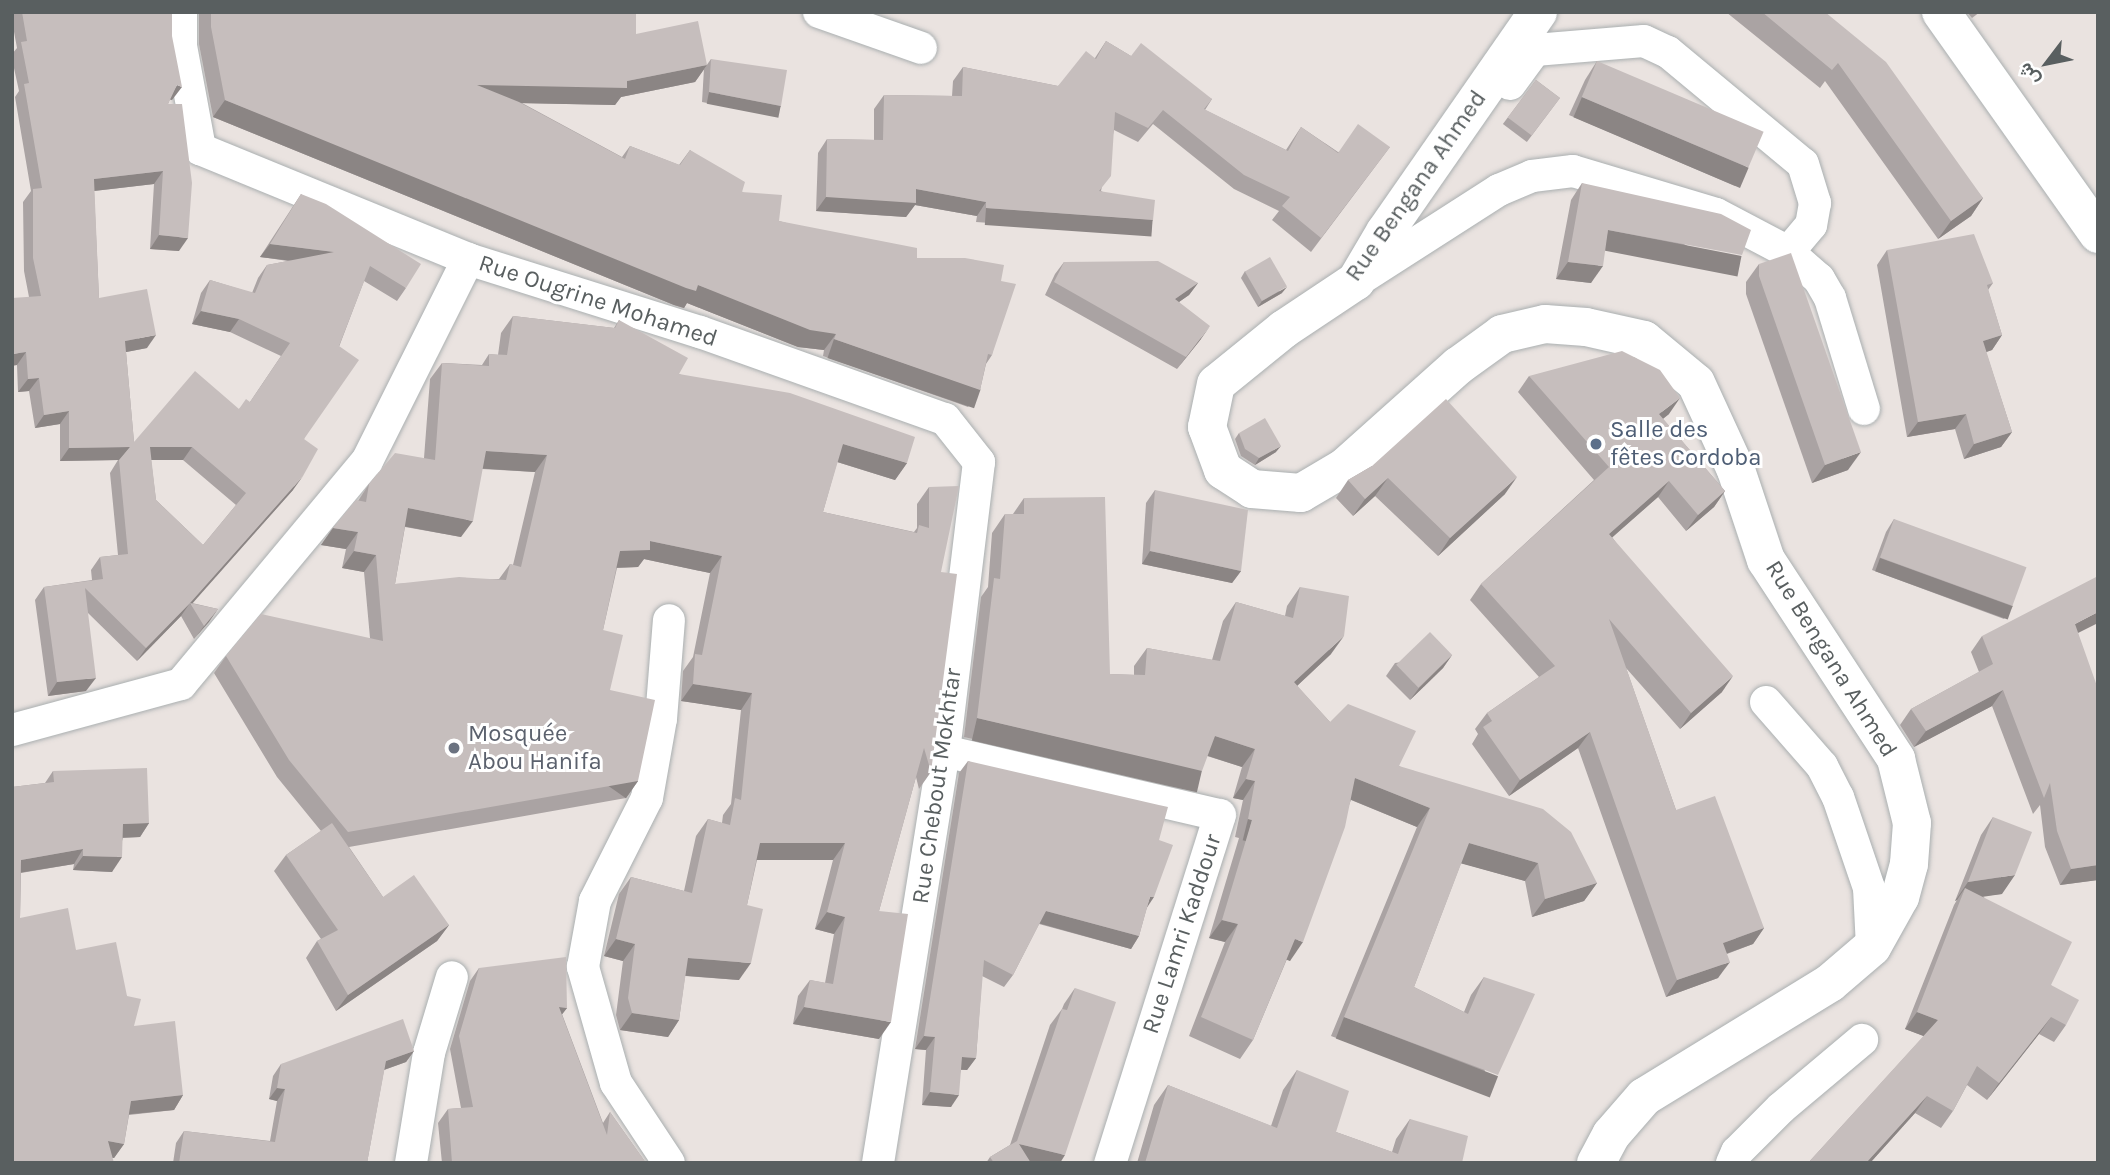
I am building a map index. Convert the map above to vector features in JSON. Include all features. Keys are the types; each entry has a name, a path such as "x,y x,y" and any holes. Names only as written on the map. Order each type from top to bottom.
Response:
{"street":[{"path":"181,12 181,46 200,149 468,259"},
{"path":"819,12 921,48"},
{"name":"Rue Bengana Ahmed","path":"1538,12 1385,232 1356,281 1284,329 1216,384 1207,427 1223,470 1252,489 1301,493 1345,467 1458,366 1502,334 1545,324 1644,340 1696,383 1736,470 1766,560 1896,759 1912,823 1909,864 1899,897 1872,947 1830,983 1644,1097 1611,1135 1596,1163"},
{"path":"1941,12 2098,234"},
{"path":"1451,167 1535,50 1644,41 1668,52 1803,164 1815,203 1811,225 1788,252"},
{"path":"1356,281 1499,190 1532,176 1573,171 1716,214 1788,252 1819,279 1830,298 1864,409"},
{"name":"Rue Ougrine Mohamed","path":"12,730 181,684 367,461 468,259 700,332 945,419"},
{"name":"Rue Chebout Mokhtar","path":"878,1163 944,751 979,462 945,419"},
{"path":"669,620 661,719 647,798 594,901 583,967 616,1083 669,1163"},
{"path":"1766,702 1822,766 1838,797 1869,888 1872,947"},
{"name":"Rue Lamri Kaddour","path":"944,751 1220,815 1110,1163"},
{"path":"411,1163 429,1053 452,977"},
{"path":"1732,1163 1781,1108 1862,1040"}],"building":[{"path":"22,12 172,12 172,36 182,87 177,85 168,104 182,104 192,183 188,238 159,235 163,171 94,179 99,298 147,289 156,335 125,341 134,442 195,371 239,409 246,399 250,402 290,343 239,319 201,311 210,280 255,293 267,265 334,252 270,244 301,194 326,204 421,264 406,288 370,266 339,346 359,360 304,439 318,449 303,476 190,603 146,648 85,588 96,678 57,682 44,587 103,579 100,557 128,554 119,460 130,447 69,448 69,411 44,415 39,378 28,379 26,352 12,354 12,298 41,296 33,258 33,189 42,188 24,84 29,83 21,42 27,41","holes":["150,447 192,447 246,493 203,545 156,500"]},
{"path":"211,12 636,12 636,34 698,21 707,65 627,81 627,88 477,85 519,102 625,159 630,146 680,165 690,150 745,182 742,192 782,195 779,221 917,248 917,258 965,258 1004,265 1001,281 1016,284 992,355 988,354 980,390 834,339 836,334 810,330 698,285 696,291 686,288 225,100 211,27"},
{"path":"1762,12 1825,12 1886,62 1983,198 1951,221 1838,63 1832,70"},
{"path":"1106,41 1131,56 1141,43 1212,99 1204,109 1288,151 1301,127 1338,153 1358,124 1390,147 1321,238 1282,206 1290,197 1244,175 1163,110 1148,128 1115,112 1111,176 1099,191 1155,200 1153,220 986,208 986,202 916,189 916,203 826,197 827,139 883,140 884,95 962,96 963,67 1058,86 1086,51 1096,59"},
{"path":"711,59 787,70 781,106 709,92"},
{"path":"1597,61 1764,132 1748,168 1582,97"},
{"path":"1536,80 1560,98 1532,136 1508,118"},
{"path":"1582,183 1721,214 1751,230 1742,255 1608,230 1603,266 1568,262"},
{"path":"1974,234 1993,283 1987,285 2002,335 1983,341 2012,432 1974,444 1966,414 1918,422 1887,250"},
{"path":"1791,253 1861,452 1825,465 1759,276 1759,264"},
{"path":"1270,257 1287,286 1262,301 1245,272"},
{"path":"1158,261 1198,283 1175,299 1210,326 1186,357 1054,282 1064,262"},
{"path":"513,316 615,328 619,320 688,358 679,374 790,393 915,437 907,463 843,444 823,512 917,533 919,525 929,528 929,487 959,486 941,572 957,574 931,772 924,748 879,911 908,914 891,1022 804,1007 810,980 833,984 845,917 827,912 845,843 760,843 747,905 763,909 751,963 688,958 679,1020 632,1013 628,998 635,944 616,939 631,877 692,893 708,819 730,825 735,798 741,800 752,693 693,684 695,654 702,655 722,556 650,541 650,550 620,551 603,630 623,635 610,690 655,700 638,781 348,832 289,760 226,656 261,614 383,641 376,555 354,551 358,532 333,528 356,500 366,502 369,484 395,453 435,460 442,363 489,366 489,354 507,355","holes":["486,451 547,455 521,567 510,564 506,580 459,577 395,584 408,508 473,521"]},
{"path":"1622,351 1660,370 1680,398 1659,414 1725,491 1698,515 1669,481 1609,534 1733,676 1691,713 1609,619 1676,810 1715,796 1764,928 1723,943 1730,962 1677,980 1590,732 1520,780 1483,727 1492,721 1487,713 1555,666 1481,584 1609,467 1529,376"},
{"path":"1446,399 1517,477 1450,538 1388,478 1365,499 1348,480 1372,466"},
{"path":"1265,418 1281,446 1259,458 1245,449 1239,433"},
{"path":"1155,490 1248,510 1241,571 1150,551"},
{"path":"1105,497 1110,674 1145,675 1147,648 1220,661 1236,602 1293,618 1300,587 1349,596 1344,636 1294,682 1330,722 1348,704 1416,731 1399,766 1543,809 1571,832 1597,883 1545,899 1538,863 1469,843 1414,987 1468,1014 1484,977 1535,994 1498,1075 1344,1017 1430,808 1355,778 1345,827 1303,942 1295,939 1253,1040 1201,1017 1238,924 1222,920 1252,820 1248,819 1255,781 1246,779 1255,749 1215,736 1202,771 977,718 994,578 1000,579 1005,514 1024,514 1024,498"},
{"path":"1894,519 2026,567 2012,606 1880,558"},
{"path":"2098,576 2098,612 2075,624 2098,689 2098,865 2071,869 2057,831 2050,783 2044,798 2003,690 1926,731 1911,709 1993,664 1982,636"},
{"path":"190,603 218,609 204,626"},
{"path":"1430,632 1452,655 1418,688 1396,665"},
{"path":"968,761 1168,807 1159,840 1173,845 1154,897 1150,897 1139,936 1046,911 1013,975 984,960 976,1058 962,1057 959,1095 930,1092 935,1037 924,1036"},
{"path":"147,768 149,823 123,824 122,857 83,856 83,849 21,860 20,918 68,908 76,950 116,942 127,996 141,999 134,1026 175,1021 183,1095 131,1101 124,1144 108,1141 114,1163 12,1163 12,787 54,782 53,771"},
{"path":"1993,817 2032,832 2015,875 1968,882"},
{"path":"332,823 383,897 414,875 449,925 348,995 317,941 338,930 286,855"},
{"path":"1965,888 2072,942 2051,985 2079,1000 2066,1025 2051,1017 1999,1083 1977,1066 1953,1111 1927,1096 1866,1163 1808,1163 1938,1020 1917,1012"},
{"path":"566,957 567,1008 559,1007 607,1135 610,1112 646,1163 452,1163 448,1109 473,1107 459,1036 479,968"},
{"path":"1075,988 1116,1002 1065,1155 1019,1144 1031,1163 994,1163 990,1157 1017,1141 1062,1009 1067,1010"},
{"path":"403,1019 414,1051 386,1061 367,1163 179,1163 184,1131 275,1142 285,1089 277,1088 281,1064"},
{"path":"1297,1070 1349,1091 1336,1132 1398,1154 1410,1119 1468,1136 1462,1163 1145,1163 1168,1085 1277,1128"}],"place":[{"name":"Salle des fêtes Cordoba","path":"1596,444"},
{"name":"Mosquée Abou Hanifa","path":"454,748"}]}
